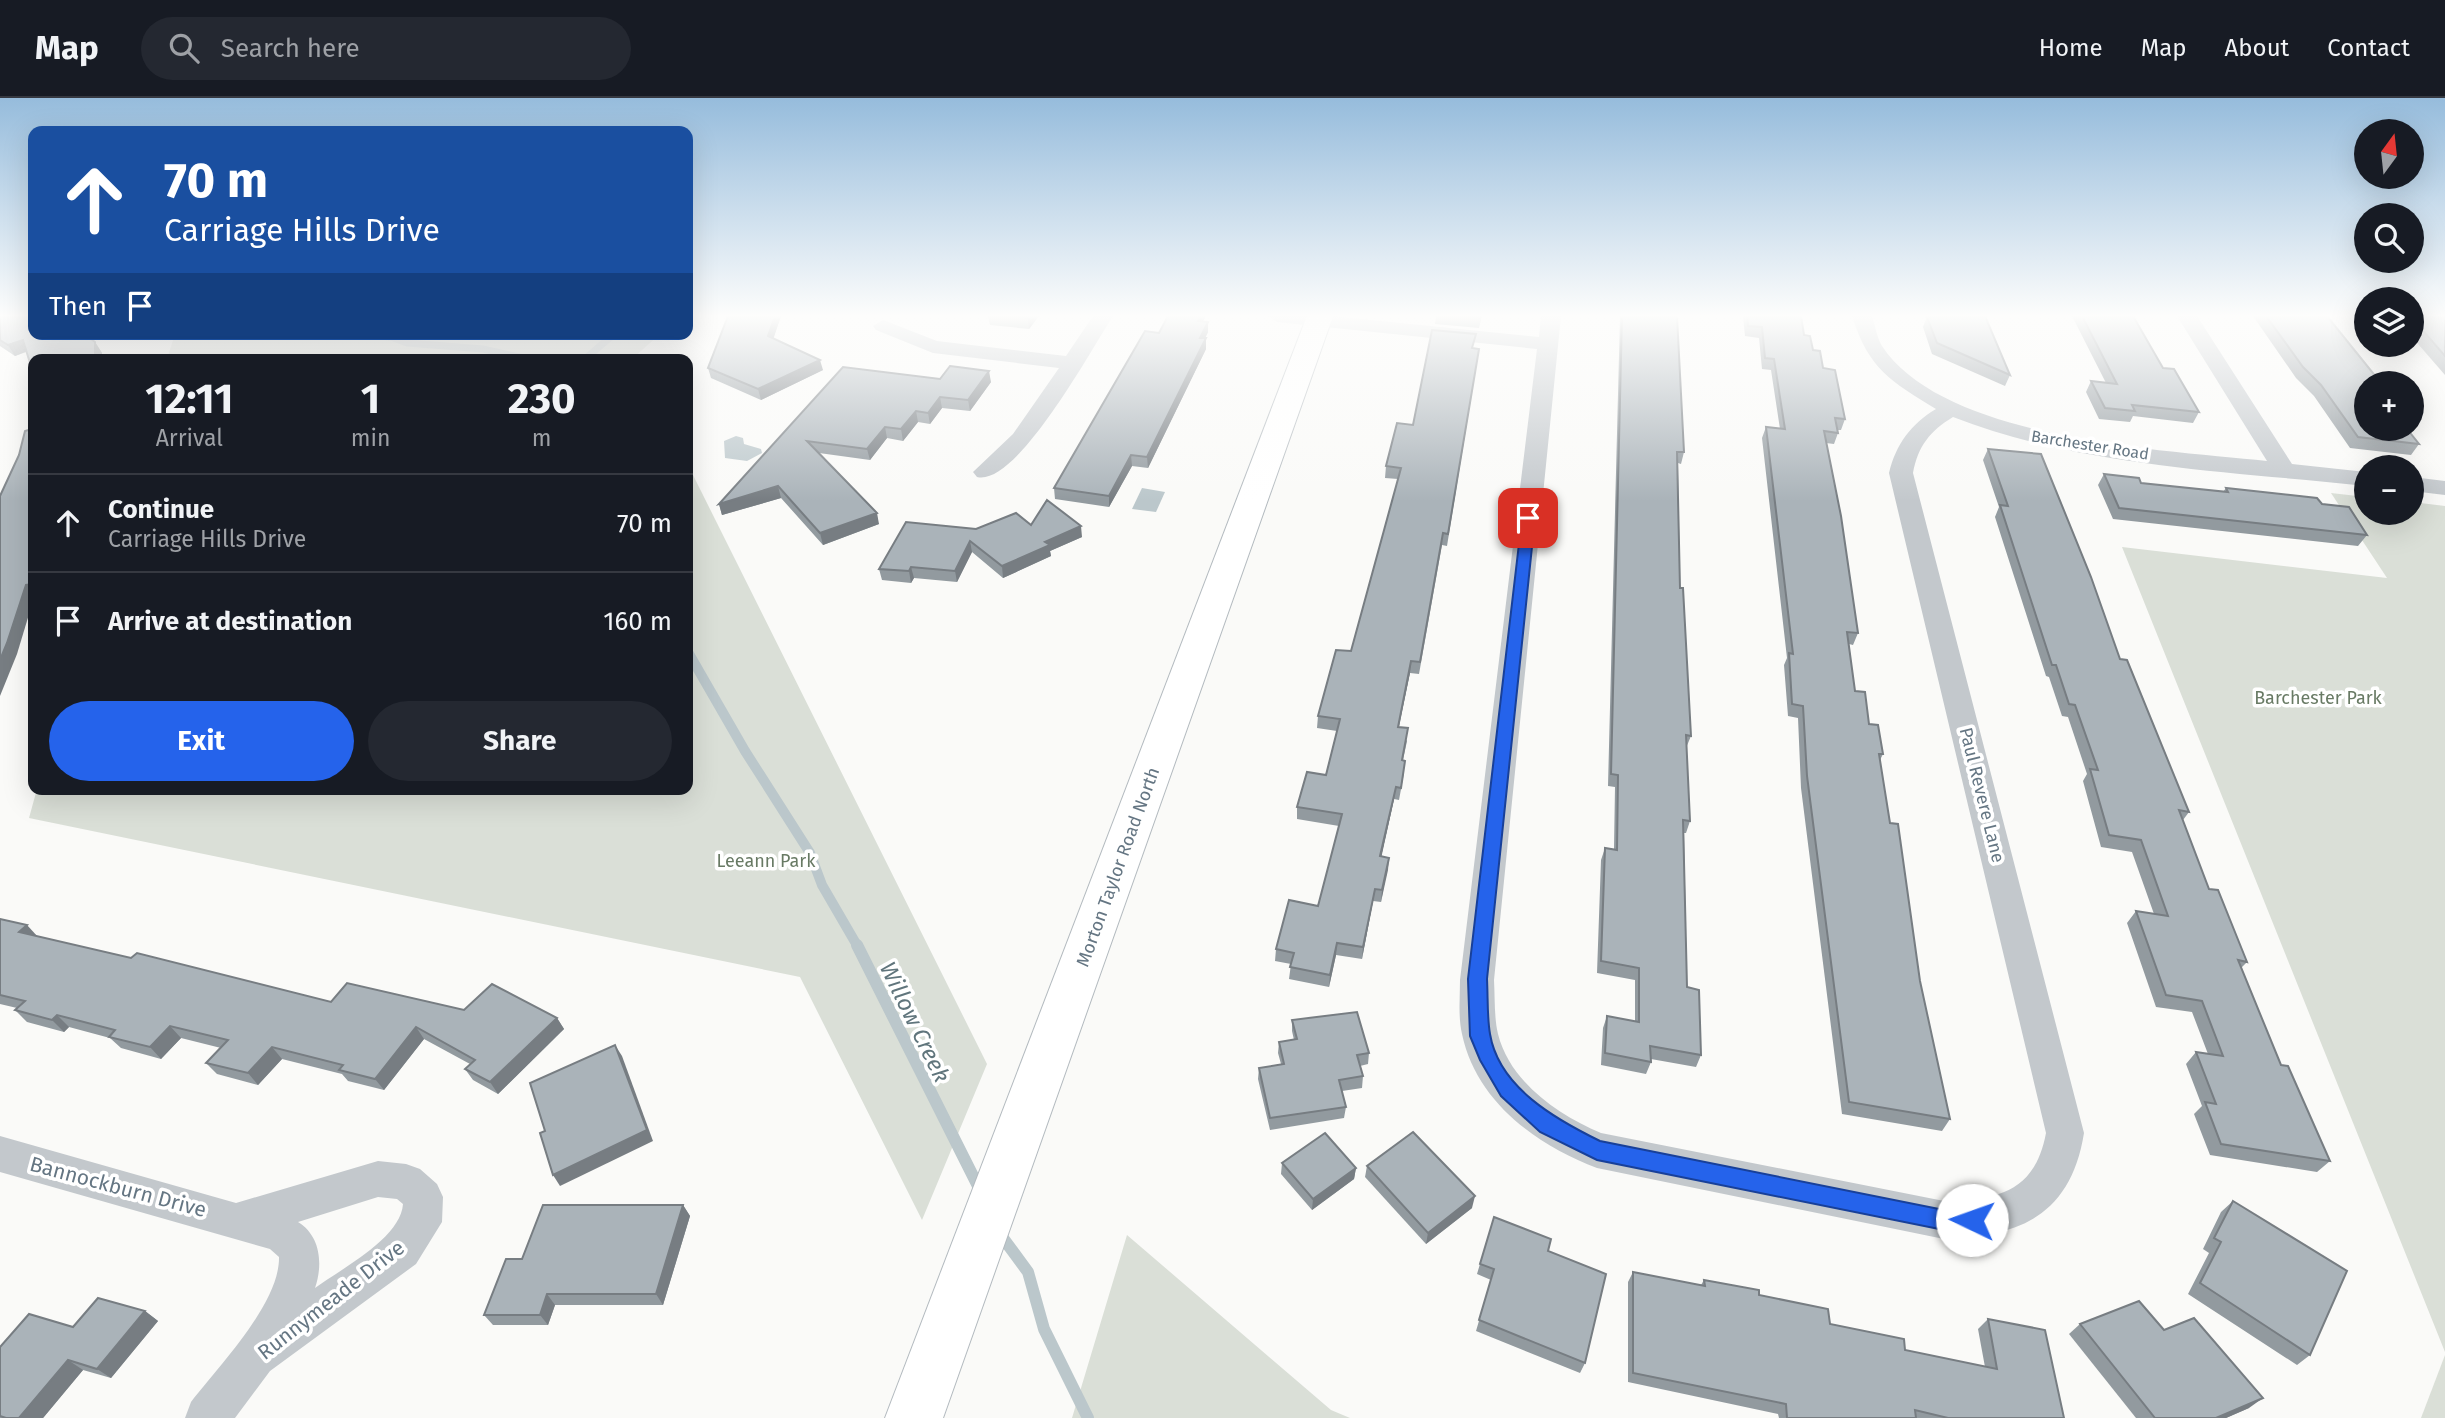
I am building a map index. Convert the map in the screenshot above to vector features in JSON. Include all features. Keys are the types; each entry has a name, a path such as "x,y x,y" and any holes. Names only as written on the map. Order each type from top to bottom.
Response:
{"street":[{"path":"985,472 1012,452 1029,432 1061,378"},
{"name":"Morton Taylor Road North","path":"914,1418 1298,378"},
{"name":"Paul Revere Lane","path":"1544,378 1477,979 1480,1036 1490,1060 1508,1090 1547,1125 1597,1150 1944,1220 1972,1220 1998,1216 2036,1197 2055,1175 2064,1149 2065,1133 1901,474 1904,453 1914,435 1931,420 1952,409"},
{"name":"Barchester Road","path":"1903,378 1924,394 1952,409 2001,428 2069,445 2354,478"},
{"path":"2226,378 2284,470"},
{"path":"2424,485 2445,488"},
{"name":"Bannockburn Drive","path":"0,1154 217,1214 286,1236 298,1250 301,1263"},
{"name":"Runnymeade Drive","path":"236,1222 378,1179 406,1182 423,1197 422,1222 402,1250 249,1363"},
{"name":"Runnymeade Drive","path":"206,1418 249,1363 290,1300 297,1284 301,1263"}],"green space":[{"name":"Leeann Park","path":"693,475 987,1064 922,1220 800,977 29,818 35,795 693,795"},
{"name":"Barchester Park","path":"2331,493 2354,496 2354,525 2424,525 2424,503 2445,506 2445,1352 2122,547 2387,578"},
{"path":"1127,1235 1331,1410 1350,1418 1072,1418"},
{"path":"2445,1355 2445,1418 2421,1418"}],"shaded area":[{"path":"736,436 743,438 744,444 761,449 762,453 747,461 725,458 724,441"},
{"path":"1142,488 1165,492 1156,512 1132,509"}],"building":[{"path":"731,378 782,378 758,389"},
{"path":"833,378 984,378 968,400 940,397 928,413 916,411 901,429 885,427 867,449 807,441 877,513 820,533 778,486 719,504"},
{"path":"1118,378 1186,378 1147,457 1131,455 1109,496 1054,488"},
{"path":"1422,378 1474,378 1448,534 1443,533 1420,662 1411,661 1398,727 1408,728 1402,760 1405,761 1401,788 1396,787 1380,856 1389,858 1382,890 1375,889 1363,947 1337,943 1330,975 1290,967 1294,953 1276,949 1289,900 1318,906 1342,814 1297,807 1307,772 1326,775 1340,719 1318,716 1336,650 1351,651 1401,468 1386,466 1397,423 1413,425"},
{"path":"1621,378 1680,378 1684,452 1677,452 1680,588 1683,588 1691,736 1686,735 1690,821 1683,820 1687,987 1699,990 1701,1055 1650,1046 1651,1062 1605,1053 1607,1016 1639,1022 1639,968 1601,961 1605,848 1617,850 1618,775 1611,774"},
{"path":"1777,378 1837,378 1845,419 1835,418 1838,433 1824,431 1841,516 1858,633 1847,632 1855,691 1865,692 1869,724 1878,725 1883,754 1879,754 1890,823 1898,824 1920,981 1950,1119 1849,1102 1807,776 1803,706 1792,704 1789,653 1793,654 1766,427 1785,429"},
{"path":"2114,378 2179,378 2199,412 2132,405 2135,411 2105,408 2091,381 2117,384"},
{"path":"2314,378 2354,378 2354,431 2321,385"},
{"path":"28,430 28,585 0,660 0,496 19,455 25,431"},
{"path":"2393,441 2417,441 2419,444"},
{"path":"1988,449 2041,454 2091,577 2120,659 2127,660 2189,812 2179,810 2209,889 2218,890 2247,962 2238,960 2281,1065 2288,1066 2330,1161 2221,1144 2205,1102 2216,1104 2196,1052 2223,1056 2202,1001 2166,995 2136,911 2168,916 2141,840 2109,835 2090,769 2098,770 2075,705 2069,704 2056,665 2052,665 2000,505 2008,506"},
{"path":"2104,474 2139,478 2141,483 2228,492 2226,488 2317,498 2322,504 2349,507 2354,515 2354,525 2361,525 2367,535 2119,508"},
{"path":"1047,500 1081,526 1045,542 1050,545 1002,566 970,541 955,571 911,567 909,571 879,569 906,522 976,529 1016,513 1031,525"},
{"path":"0,919 27,925 19,932 131,958 137,953 331,1002 347,983 464,1010 492,984 557,1018 490,1082 465,1069 475,1060 416,1027 375,1079 339,1070 343,1065 272,1047 248,1073 206,1063 228,1040 170,1026 150,1047 109,1037 115,1030 57,1015 52,1020 15,1010 25,1001 0,995"},
{"path":"1357,1012 1369,1053 1357,1055 1363,1076 1339,1080 1346,1107 1270,1118 1259,1068 1284,1064 1279,1042 1297,1039 1292,1020"},
{"path":"615,1045 647,1130 553,1175 540,1133 545,1131 530,1083"},
{"path":"1413,1132 1475,1196 1428,1233 1367,1166"},
{"path":"1325,1133 1356,1168 1313,1199 1282,1163"},
{"path":"2233,1201 2347,1271 2310,1355 2200,1283 2221,1242 2214,1238"},
{"path":"543,1205 683,1205 656,1294 547,1294 540,1315 484,1315 506,1259 522,1259"},
{"path":"1494,1217 1551,1239 1548,1251 1606,1274 1585,1363 1479,1320 1494,1269 1480,1264"},
{"path":"1633,1272 1705,1286 1704,1280 1759,1290 1759,1295 1828,1309 1830,1324 1904,1339 1905,1350 1997,1369 1988,1319 2045,1330 2064,1418 1948,1418 1915,1410 1916,1418 1787,1418 1786,1404 1633,1373"},
{"path":"98,1298 145,1311 97,1369 68,1360 19,1418 0,1416 0,1347 29,1314 73,1327"},
{"path":"2139,1301 2164,1330 2194,1318 2263,1398 2216,1418 2155,1418 2080,1324"}],"waterway":[{"name":"Willow Creek","path":"693,661 745,751 810,853 822,885 858,947"},
{"name":"Willow Creek","path":"857,945 981,1192"},
{"name":"Willow Creek","path":"1000,1234 1028,1272 1044,1329 1088,1418"}],"route":[{"path":"1528,518 1477,979 1480,1036 1490,1060 1508,1090 1547,1125 1572,1140 1597,1150 1944,1220 1972,1220"}]}
